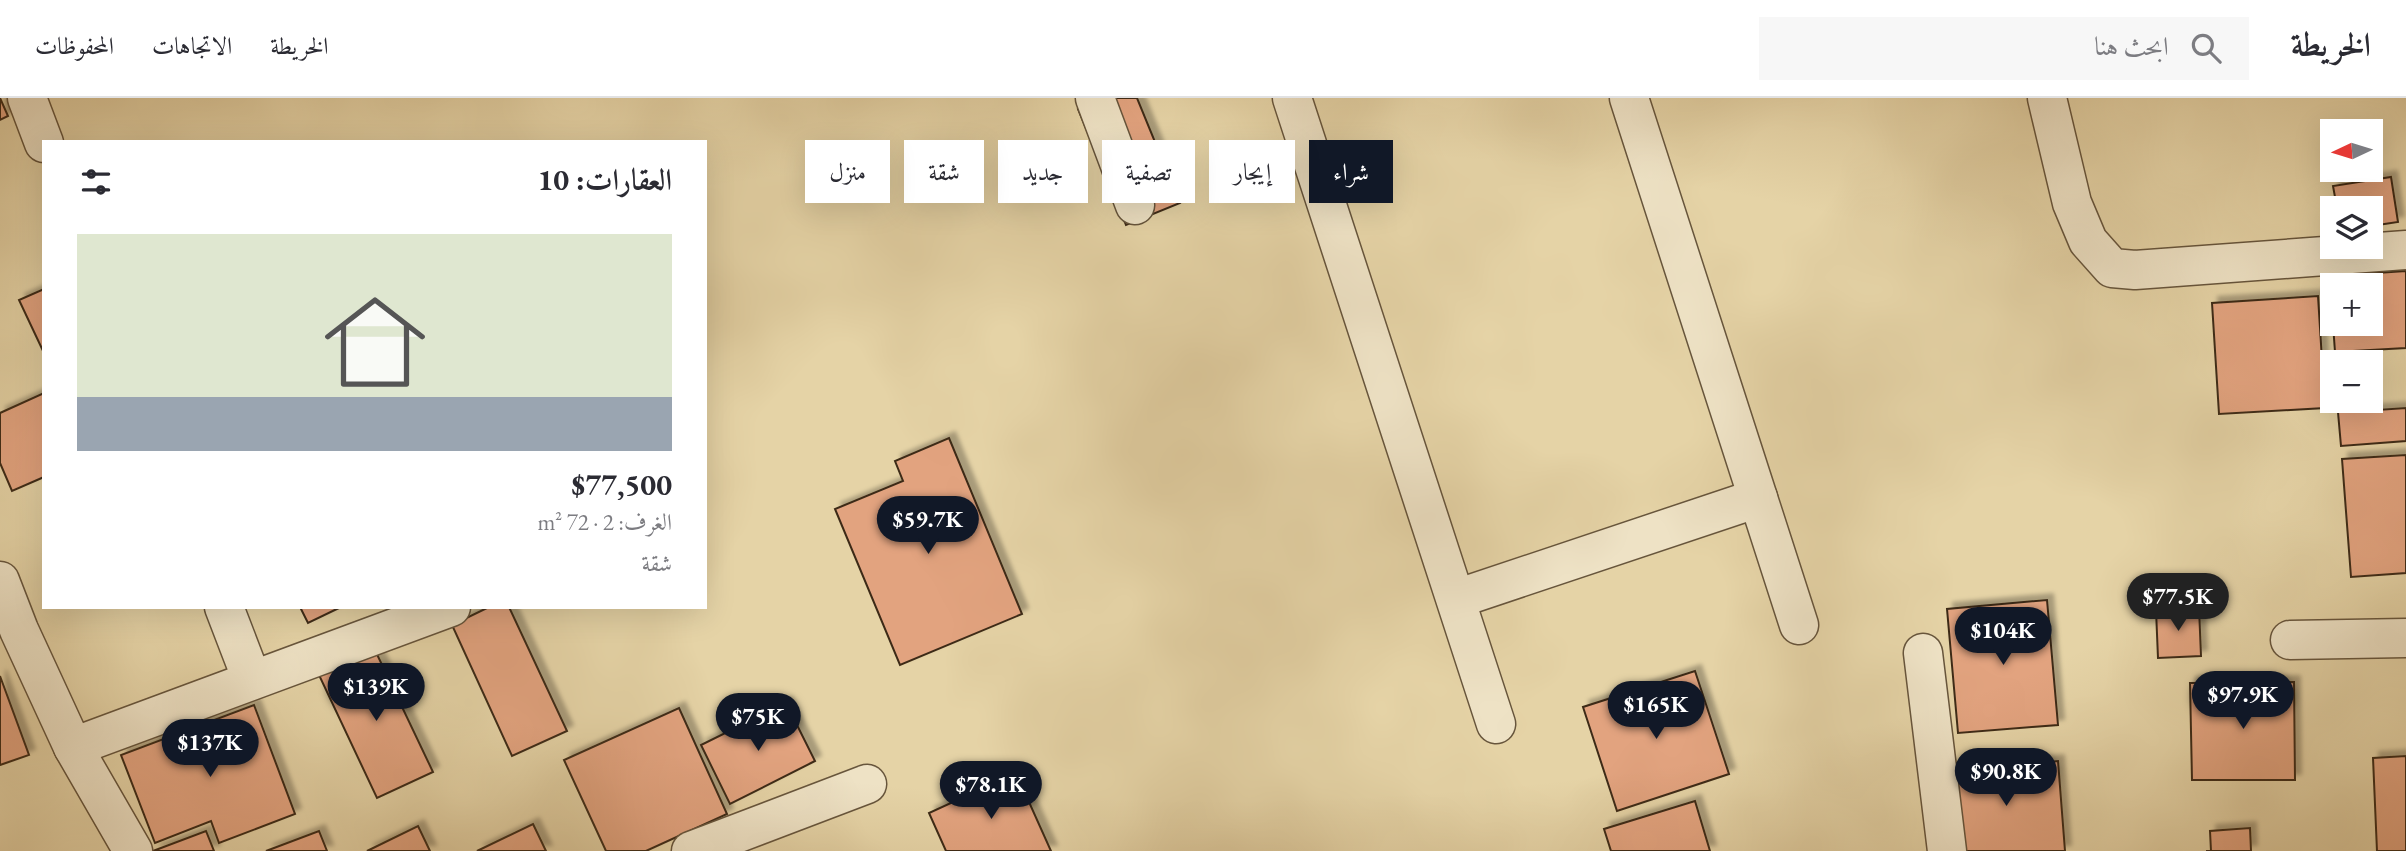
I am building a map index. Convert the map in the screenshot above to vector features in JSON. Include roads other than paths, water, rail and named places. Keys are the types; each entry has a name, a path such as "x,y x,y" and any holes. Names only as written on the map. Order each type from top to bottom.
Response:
{"street":[{"path":"27,98 43,140"},
{"path":"1095,98 1135,205"},
{"path":"1292,98 1496,724"},
{"path":"1629,98 1799,625"},
{"path":"2047,98 2072,202 2088,241 2112,268 2136,270 2406,250"},
{"path":"1456,599 1758,498"},
{"path":"0,581 9,633 133,851"},
{"path":"224,609 252,680"},
{"path":"73,747 447,609"},
{"path":"2290,640 2406,638"},
{"path":"1923,653 1947,851"},
{"path":"691,851 867,784"}]}
